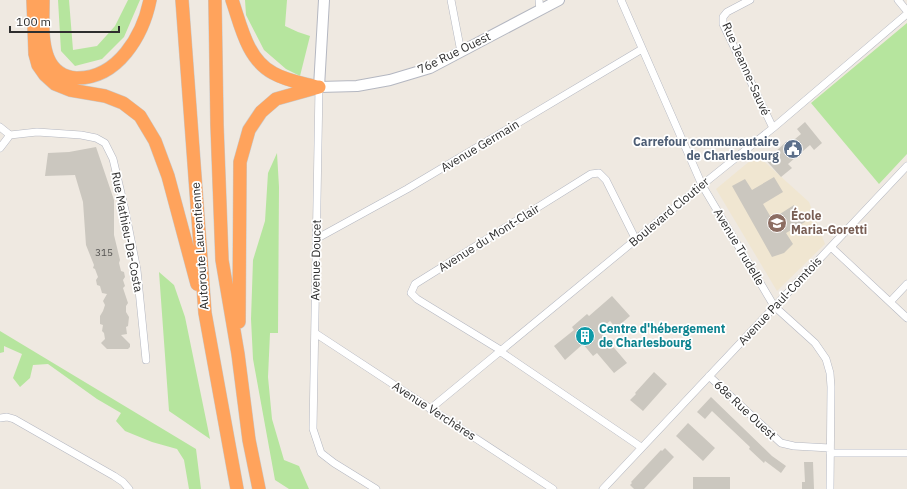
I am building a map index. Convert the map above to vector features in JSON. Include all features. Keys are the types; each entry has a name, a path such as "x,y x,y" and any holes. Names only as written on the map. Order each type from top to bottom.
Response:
{"highway":[{"path":"33,0 35,54 38,65 45,75 55,84 70,90 105,96 124,103 140,116 155,141 168,176 205,313"},
{"path":"43,0 44,33 49,59 55,69 61,74 70,78 84,78 99,74 119,61 138,35 150,0"},
{"name":"Autoroute Laurentienne","path":"182,0 205,313 237,489"},
{"name":"Autoroute Laurentienne","path":"215,0 217,125 222,260 238,354 249,440 259,489"},
{"path":"232,0 245,40 257,60 272,73 289,80 319,87"},
{"path":"238,354 240,162 248,130 261,112 276,100 319,87"}],"street":[{"name":"Avenue Doucet","path":"324,0 319,87 313,429 321,453 334,463 376,489"},
{"path":"451,0 461,52"},
{"name":"76e Rue Ouest","path":"319,87 357,86 390,80 430,68 461,52 540,5 559,0"},
{"name":"Avenue Trudelle","path":"621,0 702,185 774,306 815,343 826,359 830,373 831,387 830,489"},
{"name":"Rue Jeanne-Sauvé","path":"750,0 727,12 723,17 723,24 773,128"},
{"path":"898,0 907,12"},
{"name":"Boulevard Cloutier","path":"430,409 773,128 907,12"},
{"name":"Avenue Germain","path":"316,239 407,189 642,49"},
{"path":"0,127 10,135 0,148"},
{"name":"Rue Mathieu-Da-Costa","path":"10,135 37,132 81,135 96,138 105,143 113,159 137,270 146,360"},
{"name":"Avenue Paul-Comtois","path":"603,489 907,166"},
{"name":"Avenue du Mont-Clair","path":"636,240 606,180 599,173 591,174 415,284 411,293 417,299 502,351 642,447"},
{"path":"831,247 907,318"},
{"path":"890,302 907,284"},
{"name":"Avenue Verchères","path":"315,333 553,489"},
{"name":"68e Rue Ouest","path":"709,376 781,443 830,450 907,453"},
{"path":"0,418 7,417 14,419 114,476 123,482 129,489"}],"shaded area":[{"name":"École Maria-Goretti","path":"757,155 809,202 825,244 777,291 716,189"}],"green space":[{"path":"58,0 69,0 73,50 97,46 115,26 128,0 140,0 124,37 102,59 75,66 61,51"},
{"path":"245,0 287,0 285,26 310,36 300,76 286,69 264,50 246,15"},
{"path":"907,23 907,154 879,184 811,103"},
{"path":"277,153 279,187 278,333 270,333 268,377 272,419 284,460 299,466 309,489 289,489 275,480 253,359 251,319 253,260 265,221 268,173"},
{"path":"159,272 174,285 185,317 210,439 169,411"},
{"path":"0,331 196,449 201,489 189,489 184,460 177,449 152,442 125,431 116,421 121,413 97,399 48,364 33,365 30,378 20,387 13,378 22,354 4,346 4,352 0,353"}],"building":[{"name":"Carrefour communautaire de Charlesbourg","path":"805,122 822,143 814,150 810,145 788,164 792,168 781,177 764,158 772,151 774,153 787,141 789,144 801,134 797,129"},
{"path":"96,147 114,200 114,235 121,271 124,272 125,277 123,280 125,286 123,288 128,303 126,306 126,312 129,317 128,326 126,327 127,334 121,335 130,344 128,349 107,349 101,343 105,339 102,331 103,325 100,324 100,316 105,305 103,301 107,294 102,293 100,286 97,285 96,280 98,277 95,269 93,268 94,265 86,245 83,202 75,175 45,176 48,153 69,152"},
{"path":"774,177 783,192 763,204 772,219 794,205 805,222 786,233 793,244 784,253 772,257 732,186 745,179 752,190"},
{"name":"Centre d'hébergement de Charlesbourg","path":"612,296 630,316 616,328 610,321 599,330 627,363 614,373 597,353 593,356 583,344 565,360 554,346 574,330 572,327 587,314 589,316"},
{"path":"654,372 667,384 643,411 630,400"},
{"path":"711,397 772,456 786,466 781,473 765,461 764,463 749,449 750,447 712,411 705,419 697,412"},
{"path":"688,423 715,448 703,461 676,436"},
{"path":"665,448 674,457 644,489 634,489 630,485 632,483 631,482 661,450 662,451"},
{"path":"804,462 813,462 814,489 802,489 802,482 805,482"},
{"path":"693,477 730,477 730,489 693,489"}],"place":[{"name":"Carrefour communautaire de Charlesbourg","path":"793,149"},
{"name":"École Maria-Goretti","path":"777,223"},
{"name":"Centre d'hébergement de Charlesbourg","path":"585,336"}]}
